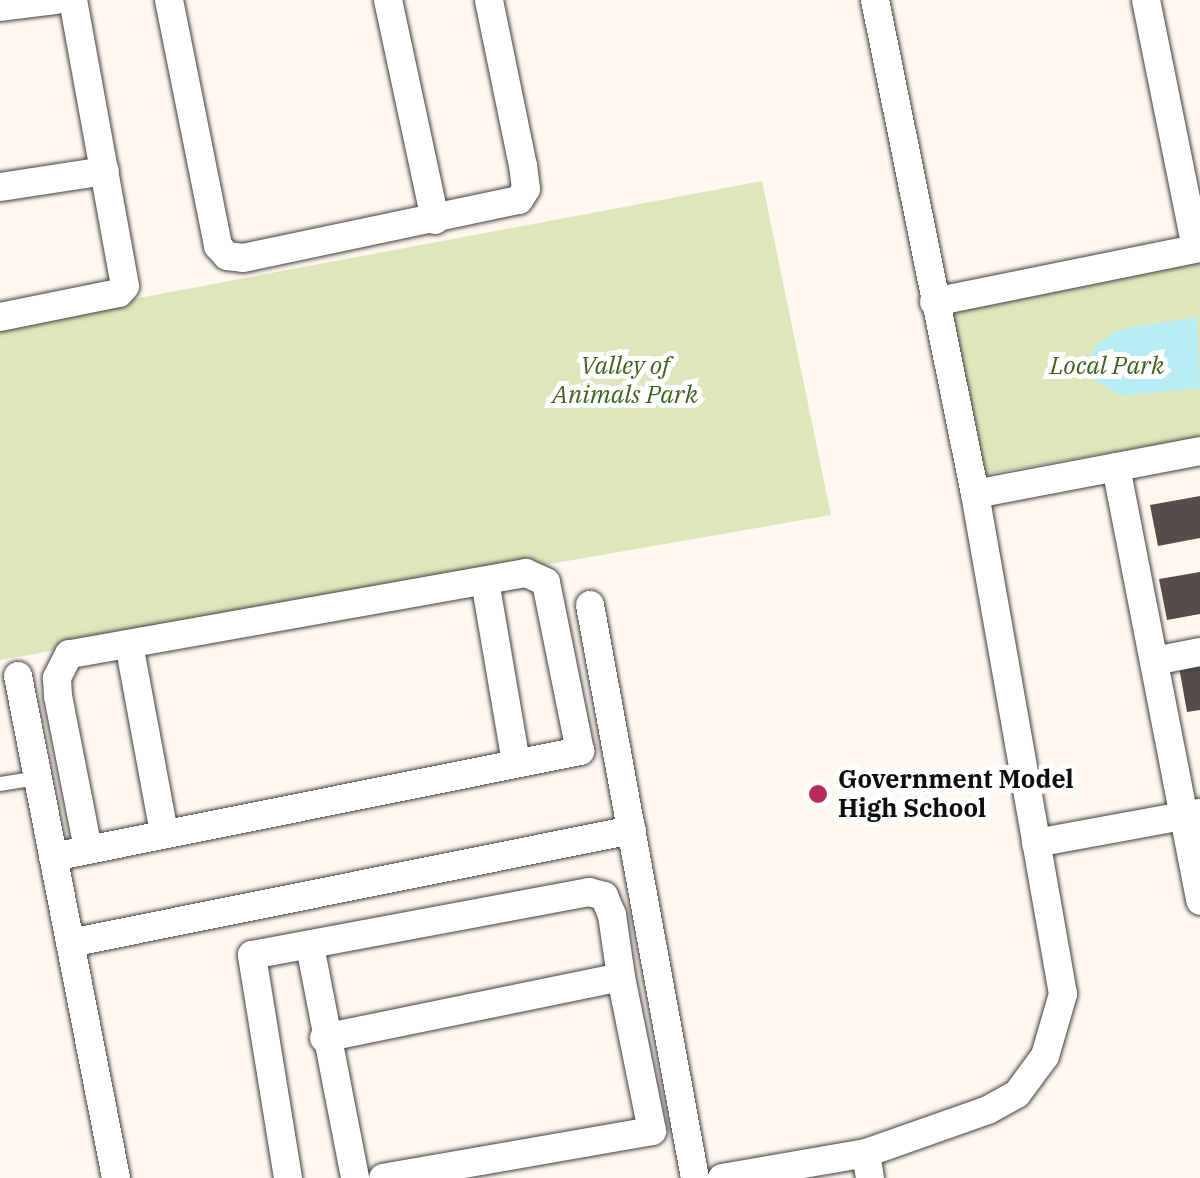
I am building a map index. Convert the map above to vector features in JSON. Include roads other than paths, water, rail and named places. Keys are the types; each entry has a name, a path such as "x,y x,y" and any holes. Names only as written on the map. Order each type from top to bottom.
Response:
{"street":[{"path":"0,7 56,0"},
{"path":"0,317 119,293 125,286 73,0"},
{"path":"169,0 213,231 226,256 243,258 519,200 526,189 489,0"},
{"path":"388,0 435,220"},
{"path":"722,1178 868,1166 1017,1094 1045,1056 1063,994 975,494 875,0"},
{"path":"934,302 1198,248 1146,0"},
{"path":"0,188 105,171"},
{"path":"975,494 1200,451"},
{"path":"1116,467 1154,661 1192,814 1200,900"},
{"path":"54,858 580,750 546,582 526,574 68,654 57,678 88,849"},
{"path":"485,581 516,764"},
{"path":"590,606 696,1178"},
{"path":"129,644 164,833"},
{"path":"1154,661 1200,652"},
{"path":"18,676 116,1178"},
{"path":"1036,843 1192,814"},
{"path":"70,943 632,830"},
{"path":"288,1178 252,955 589,892 604,896 612,915 652,1131 383,1178"},
{"path":"310,946 324,1038 355,1178"},
{"path":"324,1038 621,977"}],"lane":[{"path":"0,784 38,778"}],"water":[{"path":"1197,317 1200,388 1121,396 1094,380 1089,361 1097,344 1118,330"}],"place":[{"name":"Government Model High School","path":"818,794"}],"park label":[{"name":"Local Park","path":"1107,365"},
{"name":"Valley of Animals Park","path":"625,380"}]}
